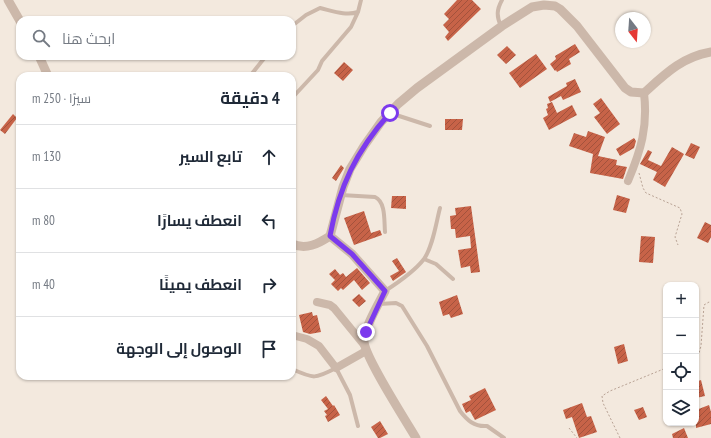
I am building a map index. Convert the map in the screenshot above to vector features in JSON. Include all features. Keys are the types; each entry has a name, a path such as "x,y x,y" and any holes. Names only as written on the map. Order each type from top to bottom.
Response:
{"street":[{"path":"8,0 17,16"},
{"path":"296,245 308,247 320,243 330,236 341,195 350,170 364,146 398,104 417,88 502,26 532,7 544,5 555,6 560,9 577,26 625,88 632,92 644,93 664,73 680,63 699,54 711,52"},
{"path":"41,60 46,72"},
{"path":"628,181 643,141 646,108 644,93"},
{"path":"330,236 352,254 385,291 366,332 366,349"},
{"path":"317,302 330,305 334,308 366,349 416,438"},
{"path":"296,336 307,339 319,346 336,368 366,349"}],"lane":[{"path":"296,94 318,70 322,62 351,27 358,12 361,0"},
{"path":"502,0 497,8 498,19 502,26"},
{"path":"296,23 306,15 320,8 343,14 358,12"},
{"path":"253,72 263,60"},
{"path":"390,113 430,126"},
{"path":"341,195 375,197 378,199 382,206 385,232"},
{"path":"385,291 405,277 424,259 429,249 440,208"},
{"path":"424,259 436,264 453,279"},
{"path":"379,304 396,303 402,306 427,346 460,410 467,419 474,424 487,426 504,438"},
{"path":"296,371 316,377 336,368 350,395 358,426"}],"path":[{"path":"636,162 643,188 646,193 680,208 682,214 675,237 678,245"},
{"path":"698,354 701,346 704,305 711,302"},
{"path":"620,438 603,403 602,396 610,391 663,369"},
{"path":"569,428 577,438"}],"building":[{"path":"457,0 472,0 481,9 448,41 445,37 449,32 443,25 449,19 444,14"},
{"path":"575,44 580,52 569,59 571,64 557,72 556,70 555,71 550,64 556,59 555,56"},
{"path":"507,46 516,55 506,64 497,55"},
{"path":"536,54 547,69 520,88 509,73"},
{"path":"344,62 353,70 343,81 334,73"},
{"path":"575,79 581,92 563,100 561,96 550,102 548,97 567,86 566,83"},
{"path":"601,98 620,124 607,134 594,117 600,113 593,104"},
{"path":"552,102 557,113 572,105 577,115 549,130 543,118 548,115 546,109 548,108 547,104"},
{"path":"13,114 16,117 16,119 5,134 0,130"},
{"path":"445,119 463,119 462,130 445,130"},
{"path":"588,131 605,137 598,156 617,160 616,165 627,167 623,179 590,173 593,154 569,146 574,133 586,137"},
{"path":"634,138 636,141 634,148 620,156 616,149"},
{"path":"691,143 700,147 694,159 685,155"},
{"path":"672,147 684,154 665,187 653,180 657,172 640,164 648,150 652,152 648,160 661,166"},
{"path":"341,165 344,168 336,181 332,178"},
{"path":"617,195 630,199 626,213 613,210"},
{"path":"392,196 406,196 406,209 391,208"},
{"path":"471,206 480,272 471,273 470,266 461,268 458,250 471,248 470,236 456,238 455,229 451,229 450,216 456,215 455,208"},
{"path":"364,211 371,233 380,230 382,235 354,245 344,218"},
{"path":"705,222 711,225 711,237 708,243 697,238"},
{"path":"641,236 655,237 653,263 639,262"},
{"path":"397,258 406,272 393,281 390,276 399,271 392,261"},
{"path":"357,268 370,283 362,290 354,280 343,290 341,288 338,291 331,284 335,280 329,274 335,269 340,275 343,273 346,277"},
{"path":"359,294 366,301 359,307 352,300"},
{"path":"457,295 463,314 451,318 449,314 443,316 439,302"},
{"path":"312,312 313,316 317,315 321,332 310,334 303,332 299,315"},
{"path":"624,344 628,361 618,364 614,347"},
{"path":"701,380 705,396 699,397 699,390 699,381"},
{"path":"485,388 496,410 475,420 470,411 466,413 462,404 471,400 469,396"},
{"path":"326,396 340,415 328,422 325,416 327,415 324,411 328,409 321,400"},
{"path":"582,403 587,417 591,416 597,432 579,438 572,417 566,419 563,410"},
{"path":"709,405 711,412 711,424 696,428 696,426 699,426 699,409"},
{"path":"643,407 647,417 639,420 634,410"},
{"path":"380,421 388,434 378,438 371,427"},
{"path":"684,428 688,438 673,438 672,434"}],"route":[{"path":"366,332 385,291 352,254 330,236 343,187 350,170 364,146 390,113"}]}
